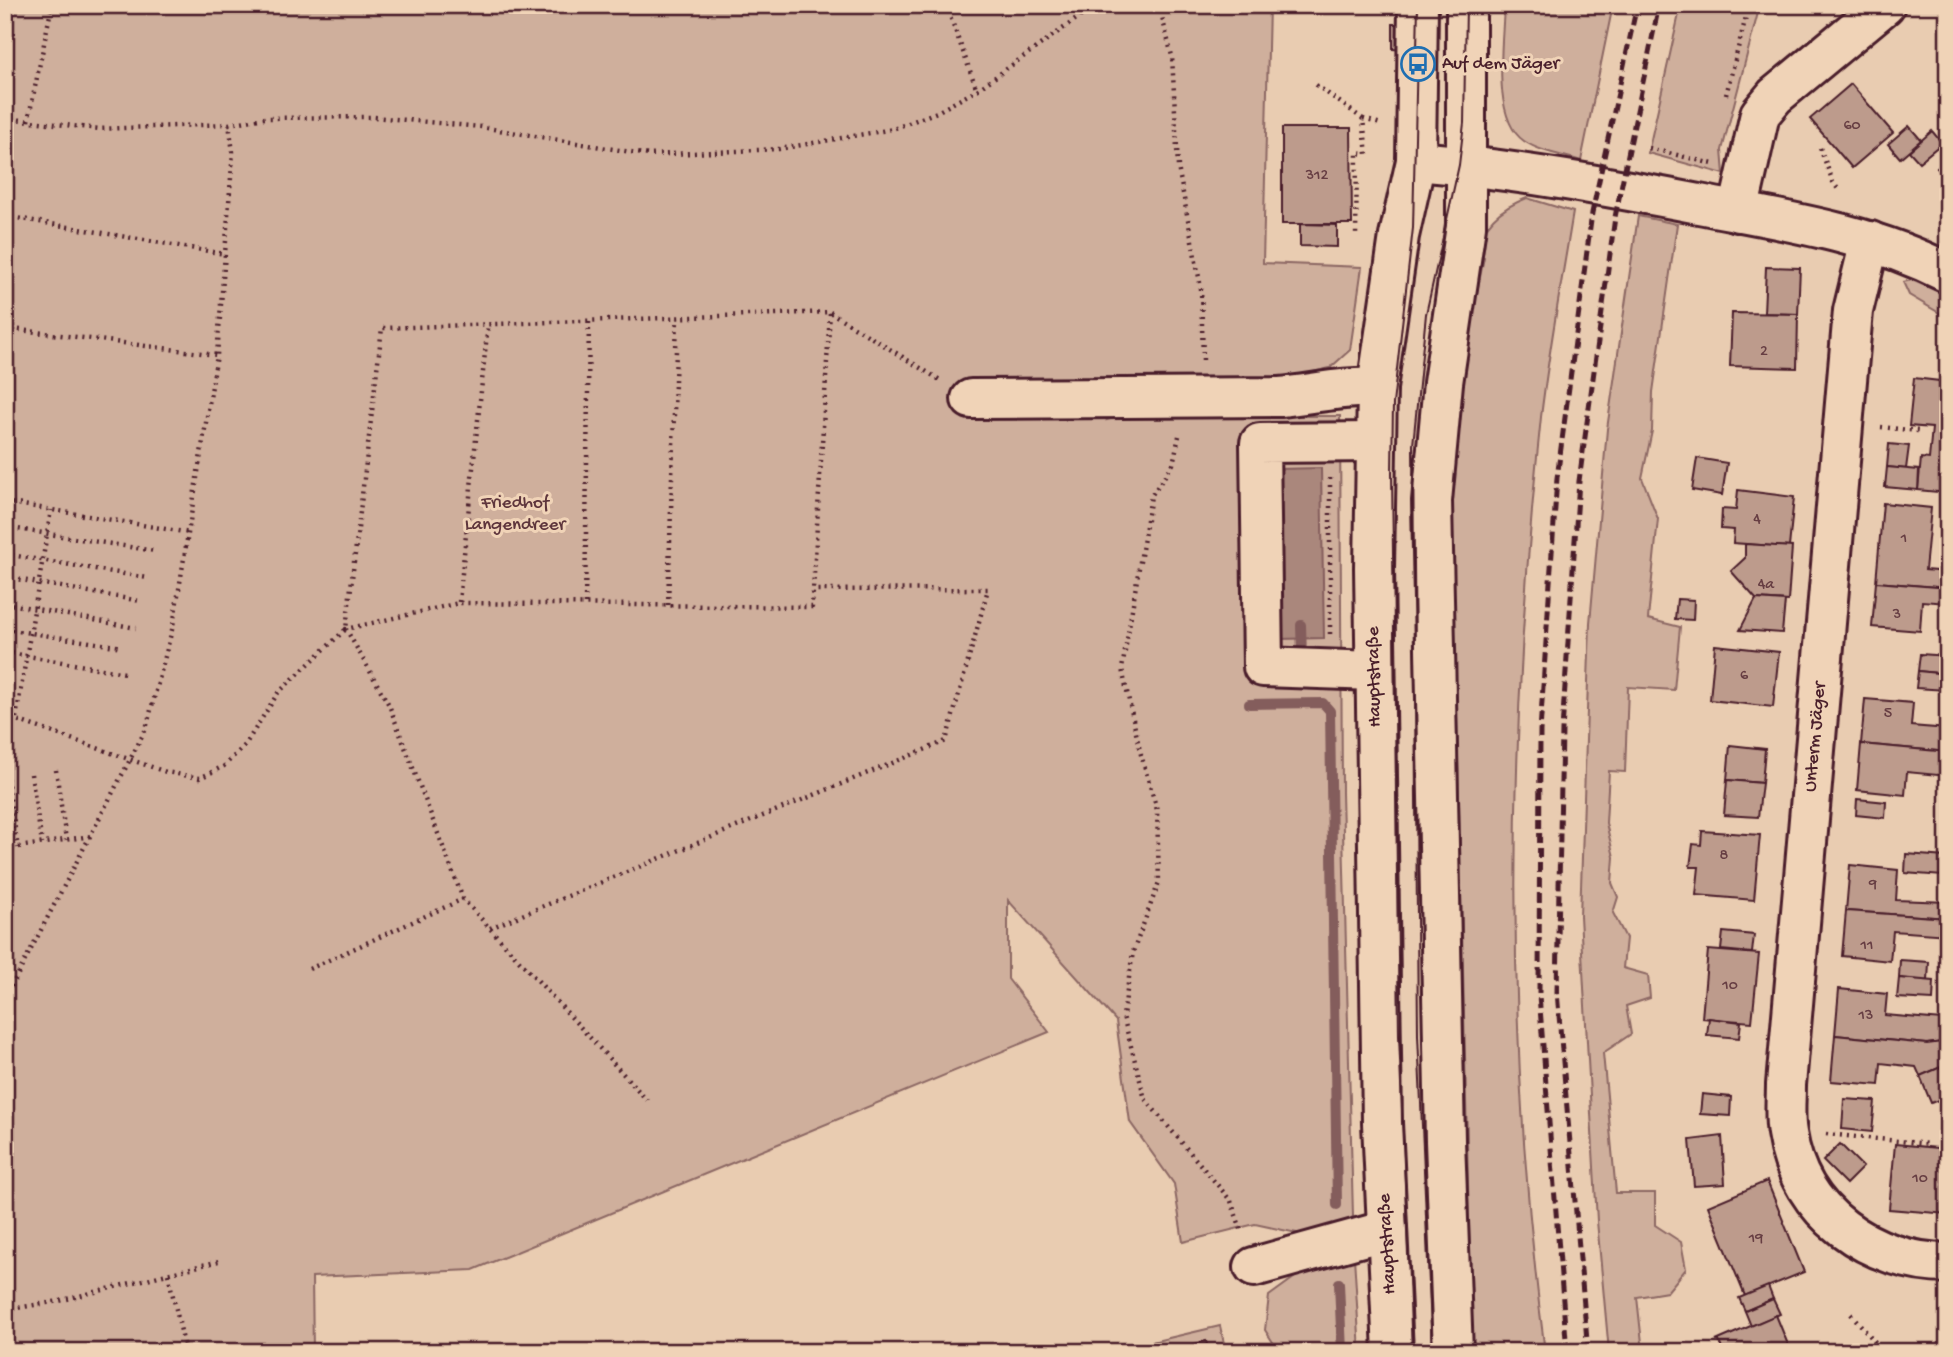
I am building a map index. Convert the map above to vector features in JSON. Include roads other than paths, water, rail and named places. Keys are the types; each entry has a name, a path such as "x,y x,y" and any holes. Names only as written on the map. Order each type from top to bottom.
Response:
{"main road":[{"name":"Hauptstraße","path":"1393,1352 1382,1124 1375,671 1377,388 1395,260 1416,161 1418,5"},
{"path":"1453,1352 1444,1127 1432,501 1443,383 1466,226 1466,5"},
{"path":"1738,212 1760,114 1775,96 1885,5"},
{"path":"1416,161 1576,180 1815,225 1910,254 1948,273"},
{"name":"Unterm Jäger","path":"1870,241 1853,311 1787,1071 1786,1131 1806,1188 1834,1222 1857,1240 1892,1256 1948,1263"},
{"path":"971,399 1280,397 1321,394 1352,386 1377,388"},
{"path":"1375,671 1263,667 1260,443 1376,442"},
{"path":"1254,1267 1387,1230"}],"waterway":[{"path":"1301,625 1302,656"},
{"path":"1249,704 1323,703 1330,711 1337,1205"},
{"path":"1339,1283 1342,1352"}],"tram line":[{"path":"1412,1352 1399,1036 1392,473 1393,404 1413,228 1418,5"},
{"path":"1432,1352 1418,1035 1413,445 1426,314 1459,165 1464,123 1466,5"}],"railway":[{"path":"1567,1352 1539,995 1540,731 1557,478 1592,213 1637,5"},
{"path":"1588,1352 1557,992 1562,730 1579,481 1615,217 1659,5"}],"place":[{"name":"Auf dem Jäger","path":"1418,64"}],"park label":[{"name":"Friedhof Langendreer","path":"515,514"}]}
